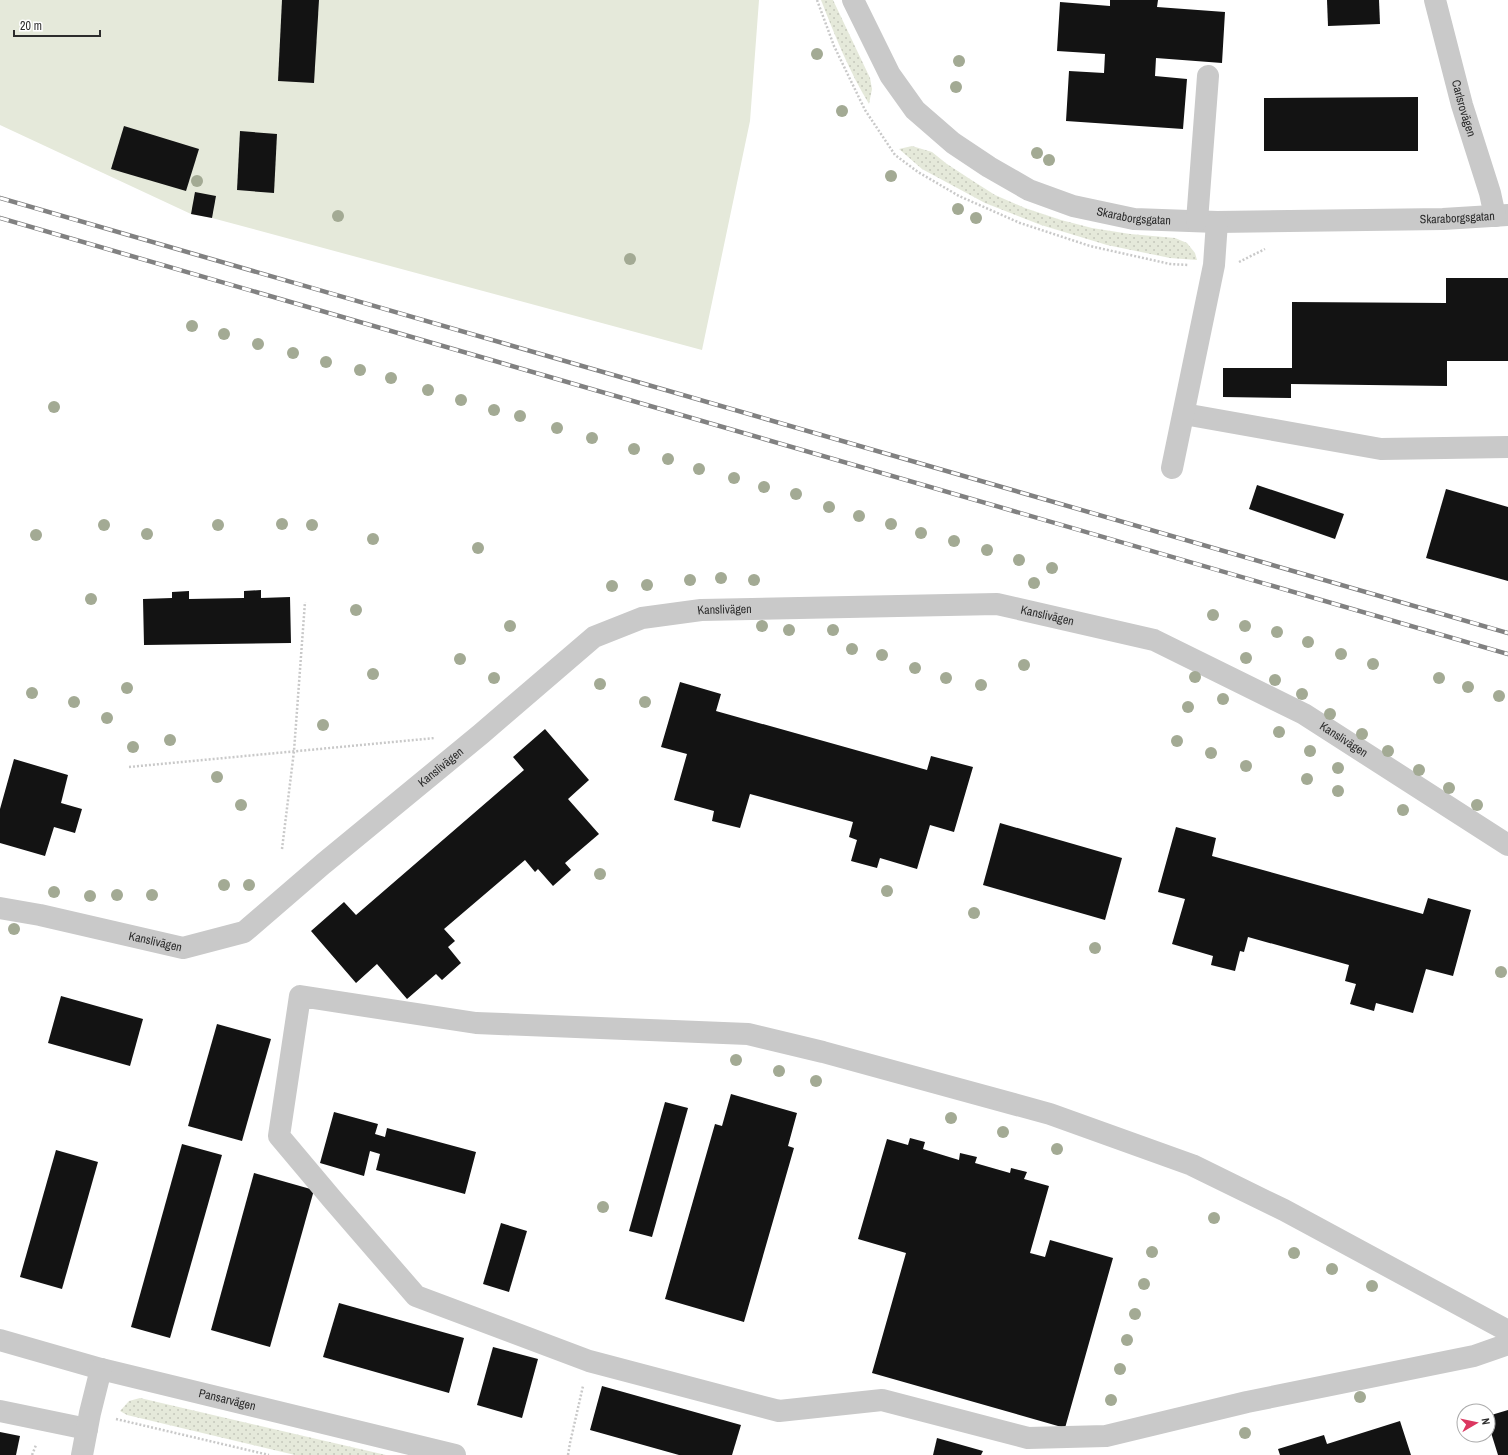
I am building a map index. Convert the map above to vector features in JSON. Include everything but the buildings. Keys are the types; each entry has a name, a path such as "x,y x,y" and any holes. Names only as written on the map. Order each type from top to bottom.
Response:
{"street":[{"name":"Skaraborgsgatan","path":"853,0 890,75 915,110 953,143 989,167 1029,190 1073,206 1134,219 1207,221 1443,219 1502,216"},
{"name":"Carlsrovägen","path":"1435,0 1462,105 1490,192 1502,216"},
{"path":"1172,468 1214,265 1207,221 1208,76"},
{"path":"1184,414 1381,449 1508,447"},
{"name":"Kanslivägen","path":"0,908 40,915 182,948 244,932 323,864 481,734 594,637 642,618 700,610 998,604 1154,640 1304,714 1508,845"},
{"path":"1508,1331 1284,1210 1192,1165 1042,1112 823,1052 748,1034 476,1024 300,996 279,1136 416,1296 589,1361 778,1410 882,1400 1028,1438 1106,1436 1247,1402 1474,1356 1508,1344"},
{"name":"Pansarvägen","path":"0,1340 101,1369 455,1455"},
{"path":"82,1455 101,1369"},
{"path":"0,1411 89,1421"}],"path":[{"path":"817,0 834,46 865,110 895,155"},
{"path":"282,849 294,751 305,602"},
{"path":"129,767 442,737"},
{"path":"568,1455 589,1361"},
{"path":"89,1421 269,1455"}],"shaded area":[{"path":"0,0 759,0 750,121 702,350 212,218 191,214 0,125"},
{"path":"821,0 833,0 870,78 872,89 869,104 837,40"},
{"path":"912,146 932,152 947,164 995,195 1025,208 1061,220 1092,228 1130,234 1175,238 1187,243 1195,253 1197,260 1170,258 1107,245 1041,225 985,203 922,169 899,149"},
{"path":"140,1398 386,1455 295,1455 127,1415 120,1411 129,1401"}],"railway":[{"path":"0,198 1508,633"},
{"path":"0,218 1508,654"}]}
